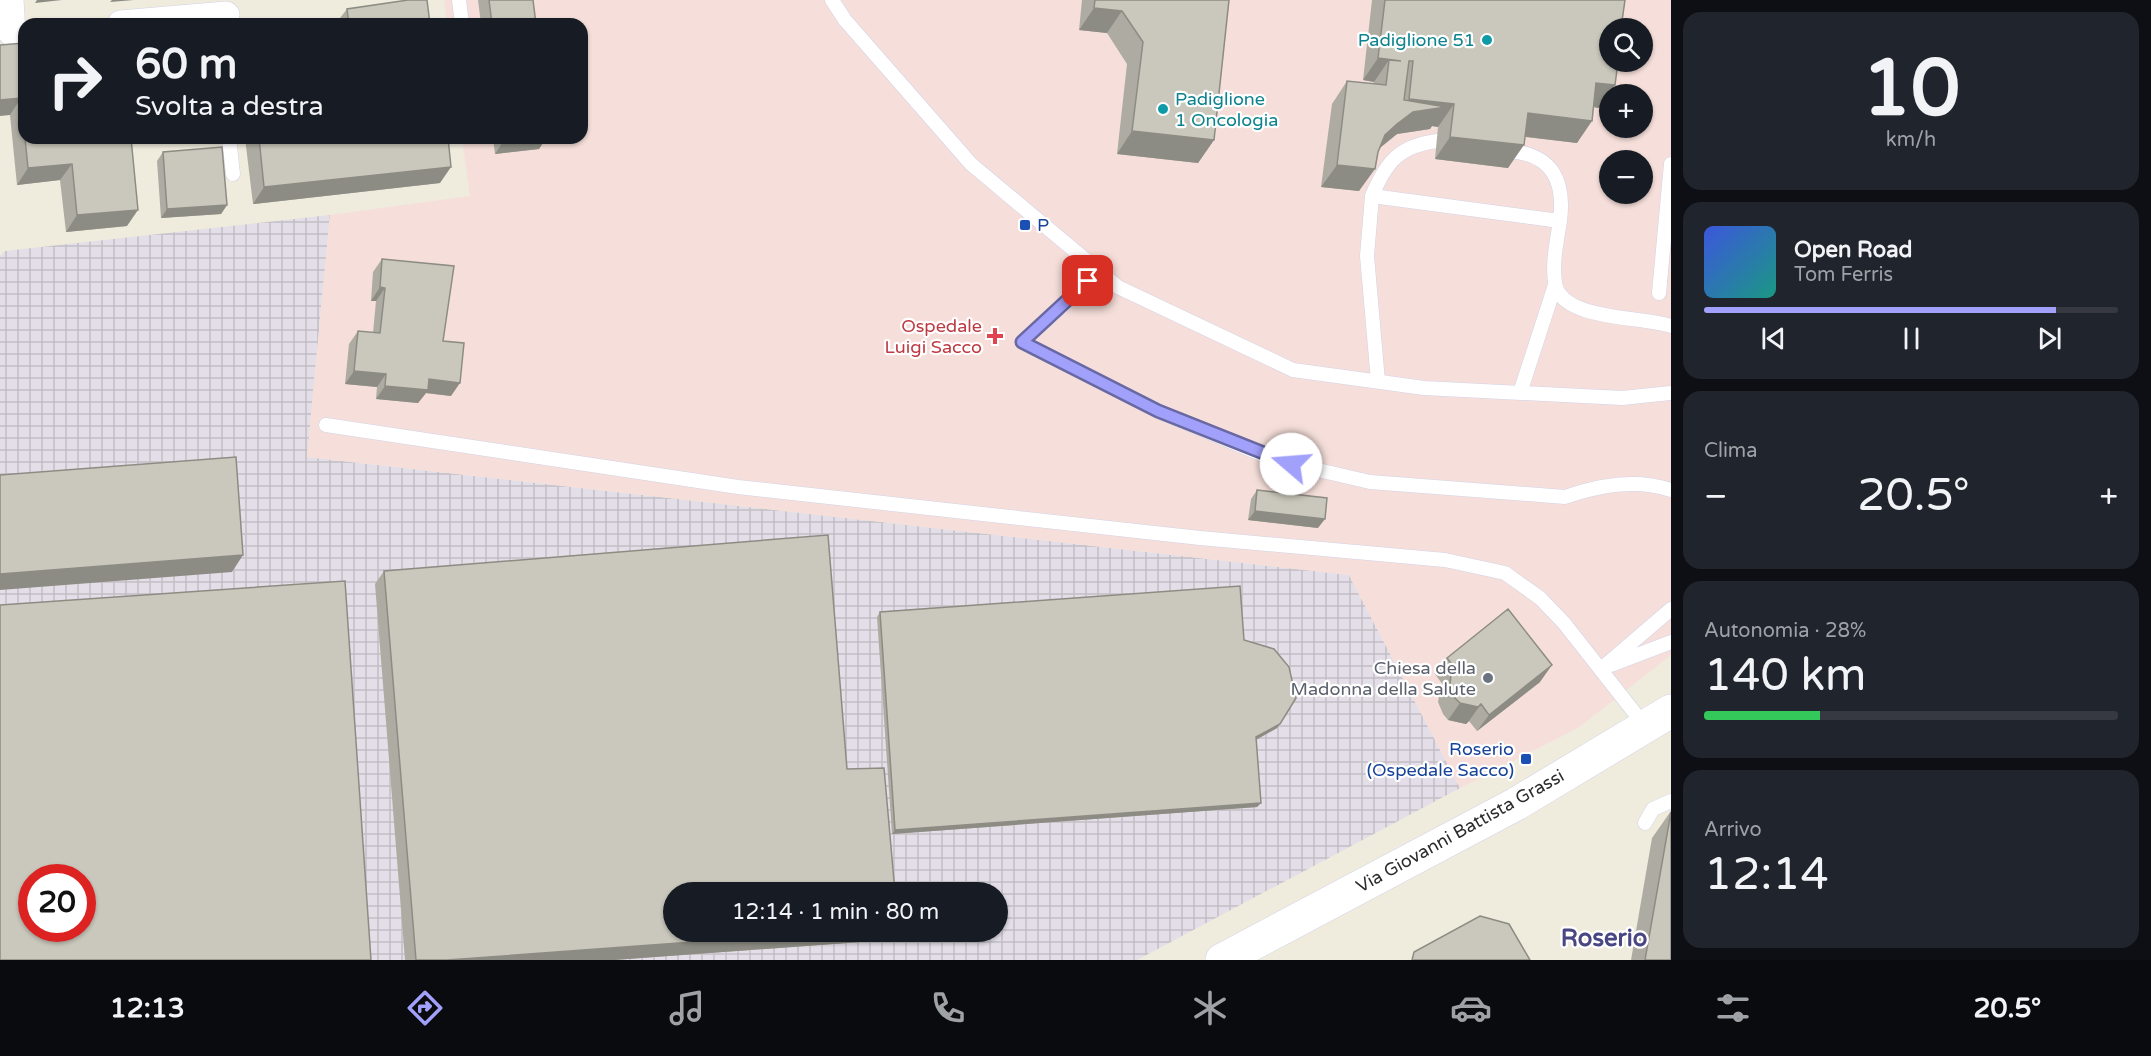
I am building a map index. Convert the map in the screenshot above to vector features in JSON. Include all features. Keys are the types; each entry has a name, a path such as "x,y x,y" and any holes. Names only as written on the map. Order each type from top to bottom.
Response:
{"main road":[{"name":"Via Giovanni Battista Grassi","path":"1222,960 1259,946 1516,804 1663,718"}],"street":[{"path":"10,0 12,33"},
{"path":"178,18 226,13"}],"lane":[{"path":"459,0 461,18"},
{"path":"832,0 846,20 971,164 1118,287 1293,370 1424,388 1622,398 1671,393"},
{"path":"1378,381 1366,256 1372,196 1382,172 1396,156 1411,147 1437,141"},
{"path":"230,144 233,174"},
{"path":"1510,151 1529,153 1550,168 1559,185 1562,203 1554,261 1555,285 1520,393"},
{"path":"1659,293 1671,164"},
{"path":"1372,196 1560,221"},
{"path":"1098,270 1068,301 1022,342 1158,411 1275,460 1370,482 1565,497 1595,487 1657,485 1671,490"},
{"path":"1555,285 1566,300 1592,314 1657,321 1671,326"},
{"path":"326,425 738,487 1200,538 1445,560 1505,573 1540,598 1564,622 1601,669 1663,718"},
{"path":"1601,669 1671,609"},
{"path":"1601,669 1671,642"},
{"path":"1645,823 1653,809 1671,801"}],"shaded area":[{"name":"Ospedale Luigi Sacco","path":"444,0 1671,0 1671,655 1578,728 1460,788 1349,575 307,457 330,215 470,196 463,144 588,144 588,18 446,18"},
{"path":"330,215 307,457 1349,575 1460,788 1137,960 0,960 0,256 5,251"}],"building":[{"path":"408,0 427,0 429,18 348,18 347,9"},
{"path":"489,0 533,0 535,18 491,18"},
{"name":"Padiglione 1 Oncologia","path":"1095,0 1229,0 1214,140 1132,131 1143,42 1122,11 1094,8"},
{"name":"Padiglione 51","path":"1385,0 1625,0 1622,18 1599,18 1599,72 1617,72 1615,84 1596,83 1592,121 1528,113 1524,145 1450,137 1454,104 1409,99 1413,61 1409,61 1404,100 1446,107 1413,112 1397,124 1385,135 1378,152 1375,169 1337,165 1347,81 1386,85 1389,60 1401,61 1378,58"},
{"path":"18,44 18,98 0,100 0,45"},
{"path":"26,144 132,144 138,210 77,215 72,164 28,168"},
{"path":"260,144 449,144 451,167 264,187"},
{"path":"222,147 227,205 167,209 163,152"},
{"path":"382,259 454,266 443,341 464,343 460,383 429,379 428,390 385,386 386,374 354,371 358,331 380,333 385,288 380,287"},
{"path":"236,457 243,555 0,574 0,475"},
{"path":"1257,490 1327,498 1325,519 1255,511"},
{"path":"828,535 847,769 884,768 894,882 663,882 663,942 693,942 447,960 416,960 384,571"},
{"path":"345,581 371,960 0,960 0,605"},
{"path":"1240,586 1244,640 1274,649 1289,667 1296,698 1280,724 1256,737 1261,803 895,830 880,612"},
{"name":"Chiesa della Madonna della Salute","path":"1508,609 1552,665 1489,715 1481,704 1478,707 1460,703 1454,697 1450,686 1451,673 1456,669 1447,658"},
{"path":"1671,812 1671,960 1645,960"},
{"path":"1480,916 1509,924 1530,960 1412,960 1414,952"}],"place":[{"name":"Padiglione 51","path":"1487,40"},
{"name":"Padiglione 1 Oncologia","path":"1163,109"},
{"name":"P","path":"1025,225"},
{"name":"Ospedale Luigi Sacco","path":"995,336"},
{"name":"Chiesa della Madonna della Salute","path":"1488,678"},
{"name":"Roserio (Ospedale Sacco)","path":"1526,759"}],"district":[{"name":"Roserio","path":"1604,938"}],"route":[{"path":"1088,281 1022,342 1158,411 1275,460 1291,464"}]}
